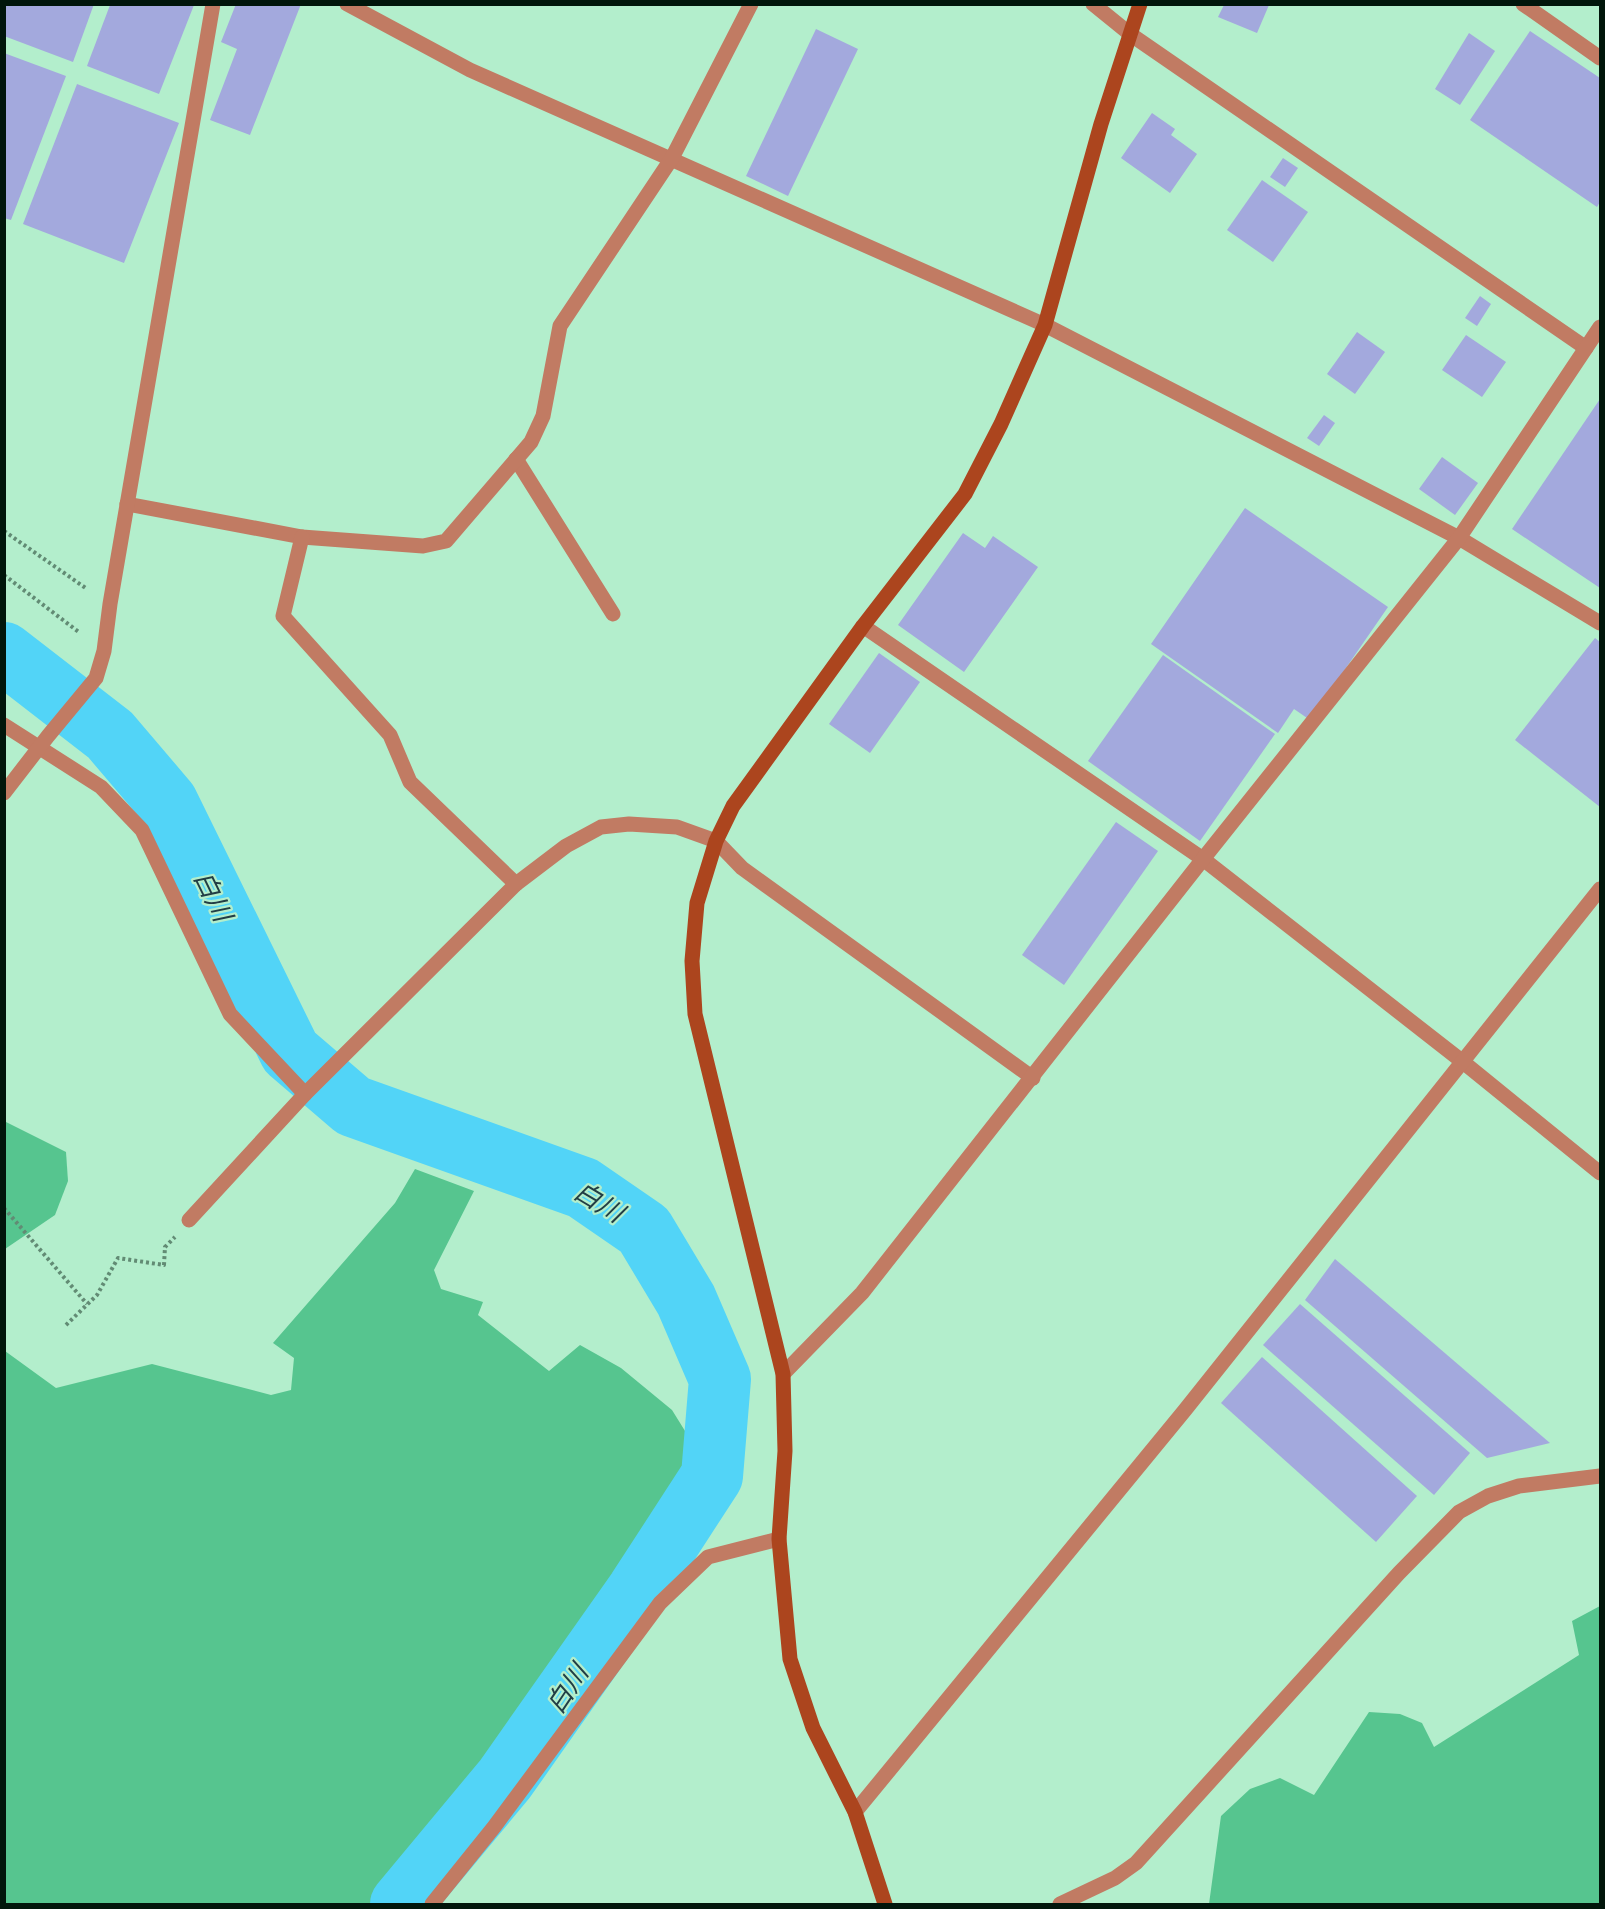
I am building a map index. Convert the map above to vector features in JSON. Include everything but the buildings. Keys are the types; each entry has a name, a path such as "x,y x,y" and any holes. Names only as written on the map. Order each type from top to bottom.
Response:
{"street":[{"path":"4,793 96,678 104,651 110,604 213,4"},
{"path":"347,4 470,70 1045,325 1459,538 1600,623"},
{"path":"127,504 302,537 423,546 446,541 531,442 543,416 560,326 672,158 751,4"},
{"path":"1093,4 1130,33 1586,348"},
{"path":"885,1905 855,1812 813,1728 790,1659 779,1539 785,1451 783,1374 695,1014 692,961 697,903 716,841 733,806 863,626 965,494 1001,424 1045,325 1101,124 1140,4"},
{"path":"1523,4 1600,58"},
{"path":"783,1374 862,1293 1459,538 1600,327"},
{"path":"516,459 613,614"},
{"path":"302,537 283,616 390,735 410,782 516,884"},
{"path":"863,626 1203,859 1463,1062 1600,1173"},
{"path":"4,725 43,742 101,787 142,830 230,1014 305,1094"},
{"path":"189,1220 305,1094 516,884 566,846 601,827 629,824 677,827 716,841 742,868 1033,1078"},
{"path":"855,1812 1185,1410 1600,889"},
{"path":"1060,1905 1115,1878 1136,1863 1399,1573 1459,1512 1488,1496 1520,1486 1600,1476"},
{"path":"432,1905 494,1827 660,1603 708,1557 779,1539"}],"path":[{"path":"4,531 110,604"},
{"path":"4,575 104,651"},
{"path":"4,1208 87,1304"},
{"path":"66,1325 97,1294 117,1258 164,1265"}],"green space":[{"path":"4,1121 66,1152 68,1181 55,1215 5,1249"},
{"path":"415,1169 474,1191 434,1270 441,1289 483,1302 478,1315 549,1371 580,1345 621,1368 672,1410 690,1439 693,1467 683,1490 609,1610 501,1769 441,1844 374,1904 5,1904 5,1351 56,1388 152,1364 271,1395 291,1390 294,1358 273,1343 395,1203"},
{"path":"1600,1606 1600,1904 1209,1904 1221,1816 1250,1789 1280,1778 1314,1795 1369,1712 1400,1714 1422,1723 1434,1747 1579,1655 1572,1621"}],"waterway":[{"name":"白川","path":"4,653 110,735 167,802 290,1052 353,1106 583,1188 644,1230 686,1300 720,1379 712,1476 638,1590 505,1779 401,1904"}]}
